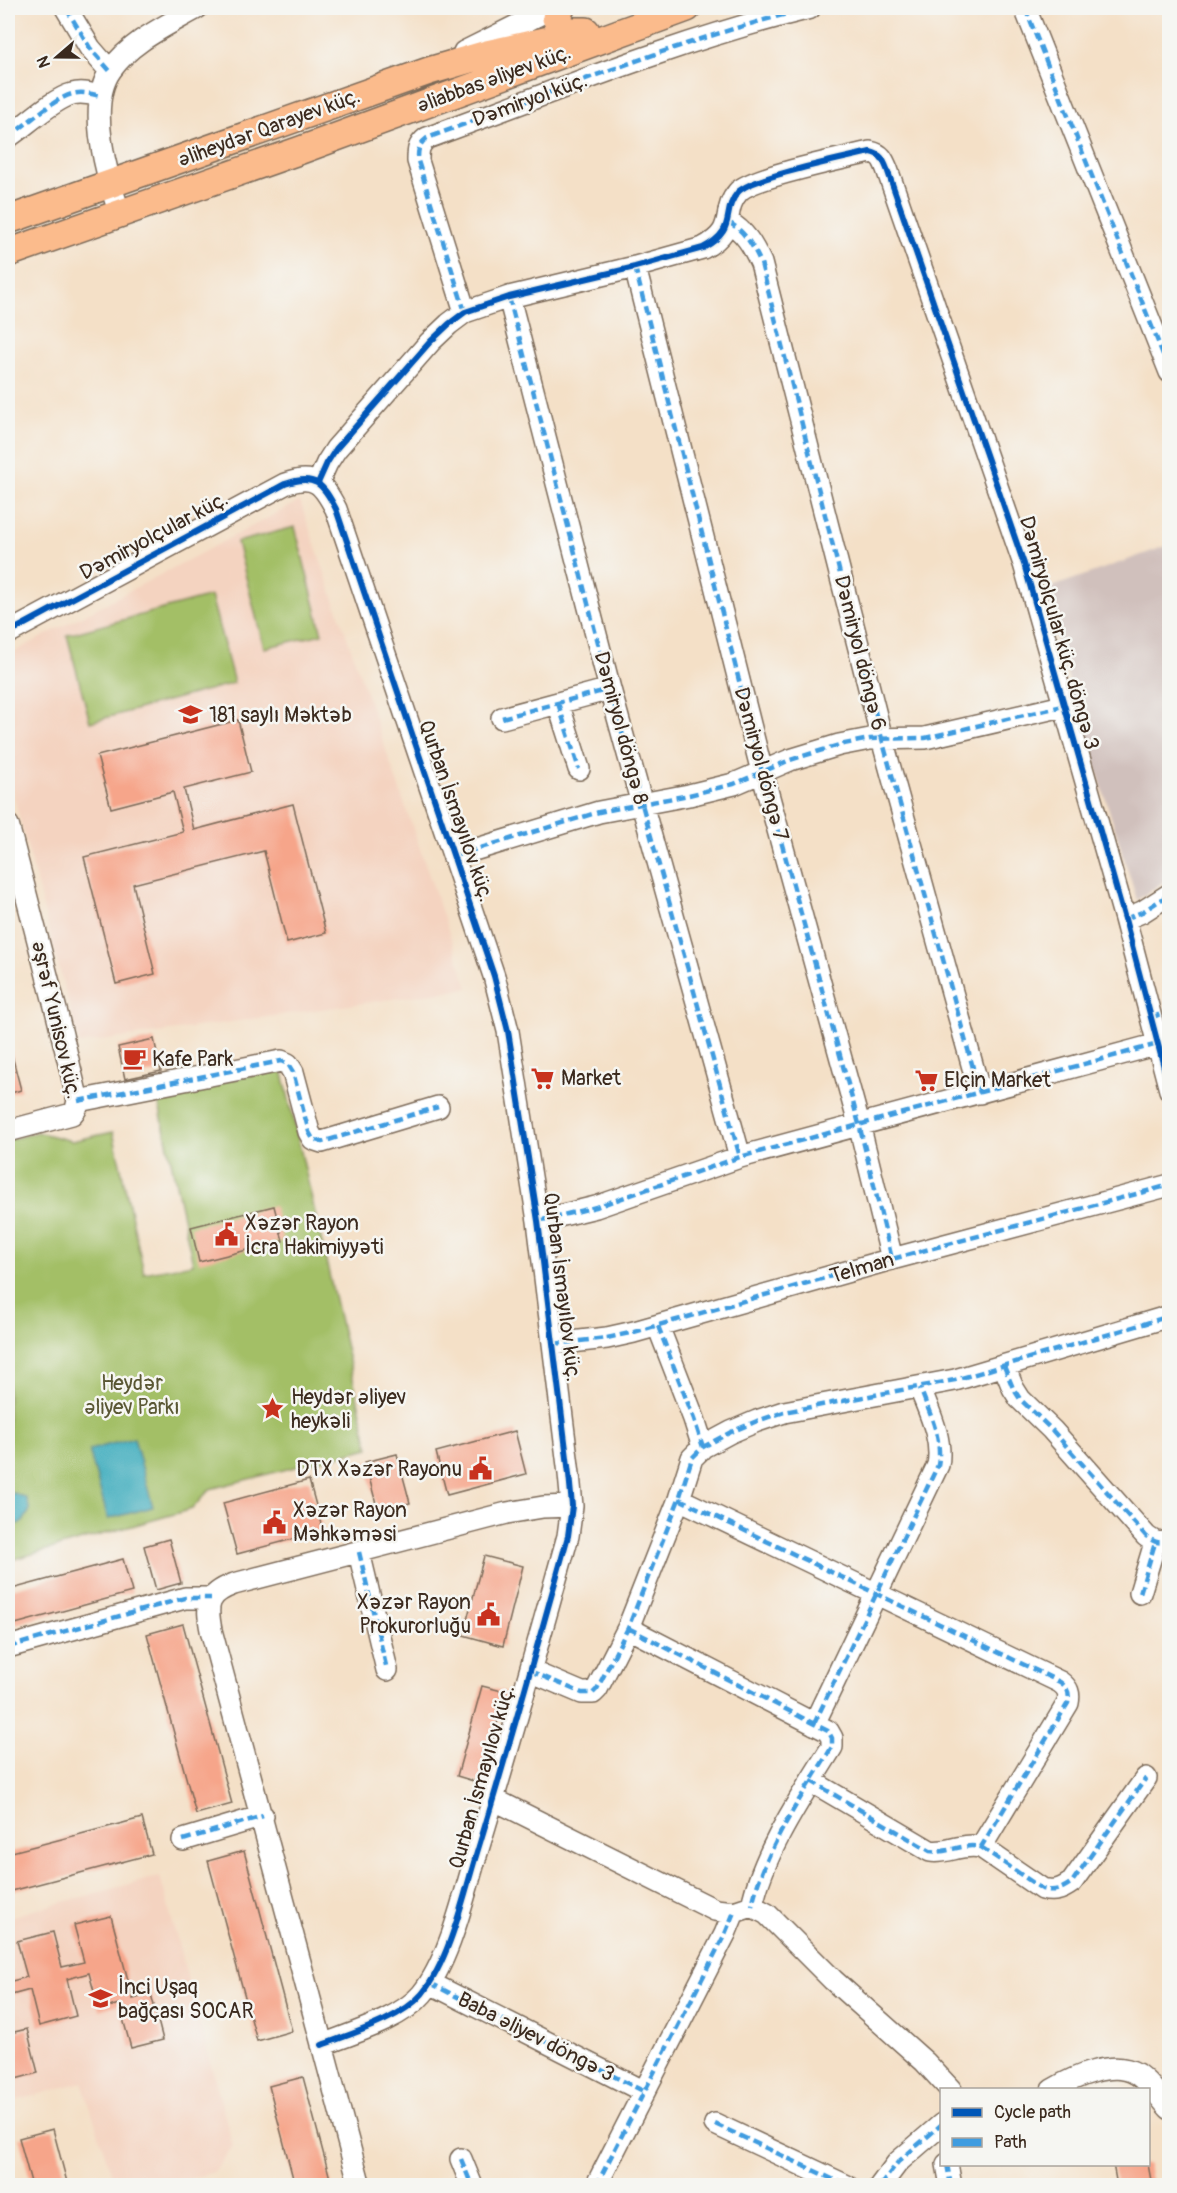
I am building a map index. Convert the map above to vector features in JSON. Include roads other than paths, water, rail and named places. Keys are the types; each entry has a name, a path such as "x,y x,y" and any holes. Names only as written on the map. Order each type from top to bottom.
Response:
{"main road":[{"path":"561,8 556,18 560,27 570,31 586,31"},
{"path":"301,150 429,70 586,31 656,8"},
{"name":"Əliabbas Əliyev küç.","path":"301,150 687,8"},
{"name":"Əliheydər Qarayev küç.","path":"8,220 429,70"},
{"name":"Əliheydər Qarayev küç.","path":"8,253 301,150"}],"street":[{"path":"66,8 90,48 110,71"},
{"path":"120,214 102,150 101,96 110,71 140,42 197,8"},
{"path":"429,70 552,8"},
{"name":"Dəmiryol küç.","path":"465,312 418,161 418,150 421,143 427,138 657,54 738,27 810,8"},
{"path":"1025,8 1170,372"},
{"path":"8,137 63,97 74,93 101,96"},
{"name":"Dəmiryolçular küç. döngə 3","path":"728,222 732,202 743,186 810,166 870,152 877,153 883,158 1024,564 1125,919 1160,1014 1158,1044 1170,1090"},
{"path":"318,483 336,449 430,342 448,324 465,312 509,297 703,248 722,235 728,222"},
{"name":"Dəmiryol döngə 6","path":"728,222 739,228 751,243 761,263 882,739 980,1093"},
{"name":"Dəmiryol döngə 7","path":"635,267 762,772 859,1124 892,1259"},
{"name":"Dəmiryol döngə 8","path":"509,297 610,689 740,1157"},
{"name":"Dəmiryolçular küç.","path":"8,633 285,484 303,479 318,483"},
{"name":"Qurban İsmayılov küç.","path":"318,483 329,495 336,509 494,976 508,1031 538,1221 572,1506 568,1536 493,1799 452,1934 430,1983 422,1995 391,2016 322,2045"},
{"path":"502,718 610,689"},
{"path":"558,703 579,769"},
{"path":"454,856 599,812 714,789 839,744 882,739 925,738 1063,706"},
{"name":"Əşrəf Yunisov küç.","path":"8,825 78,1101 72,1114 8,1131"},
{"path":"1125,919 1147,909 1170,894"},
{"path":"538,1221 596,1207 740,1157 1158,1044"},
{"path":"78,1101 281,1061 288,1064 293,1072 309,1132 314,1139 322,1142 438,1107"},
{"name":"Telman","path":"553,1344 607,1338 658,1326 892,1259 1170,1185"},
{"path":"530,1671 582,1693 593,1693 597,1689 628,1628 679,1500 692,1458 703,1447 757,1420 784,1412 920,1388 1004,1366 1170,1316"},
{"path":"658,1326 703,1447"},
{"path":"1004,1366 1020,1399 1052,1430 1146,1536 1162,1542 1140,1593"},
{"path":"814,1724 938,1465 940,1454 934,1426 920,1388"},
{"path":"679,1500 1060,1682 1066,1688 1069,1695 1068,1703 981,1847"},
{"path":"360,2186 263,1816 211,1630 209,1617 211,1598 217,1592 234,1584 517,1511 572,1506"},
{"path":"359,1552 387,1670"},
{"path":"8,1647 185,1598 211,1598"},
{"path":"596,2186 725,1934 743,1909 811,1781 832,1747 832,1738 828,1731 628,1628"},
{"path":"811,1781 930,1851 940,1852 969,1845 981,1847 1042,1889 1052,1892 1072,1882 1146,1778"},
{"path":"493,1799 715,1910 743,1909 767,1914 846,1992 925,2062 949,2088"},
{"path":"183,1840 263,1816"},
{"name":"Baba Əliyev döngə 3","path":"430,1983 643,2091"},
{"path":"1056,2088 1090,2073 1128,2070 1147,2083 1170,2109"},
{"path":"715,2124 847,2186"},
{"path":"880,2186 898,2162 940,2130"},
{"path":"461,2159 472,2186"},
{"path":"947,2166 951,2186"}],"water":[{"path":"134,1438 153,1507 108,1519 89,1450"},
{"path":"14,1493 26,1498 30,1510 23,1522 17,1524 8,1523 8,1494"}],"place":[{"name":"181 saylı Məktəb","path":"191,715"},
{"name":"Kafe Park","path":"134,1059"},
{"name":"Market","path":"543,1078"},
{"name":"Elçin Market","path":"926,1080"},
{"name":"Xəzər Rayon İcra Hakimiyyəti","path":"227,1235"},
{"name":"Heydər Əliyev heykəli","path":"273,1409"},
{"name":"DTX Xəzər Rayonu","path":"480,1469"},
{"name":"Xəzər Rayon Məhkəməsi","path":"275,1522"},
{"name":"Xəzər Rayon Prokurorluğu","path":"489,1614"},
{"name":"İnci Uşaq bağçası SOCAR","path":"100,1999"}],"park label":[{"name":"Heydər Əliyev Parkı","path":"132,1395"}]}
